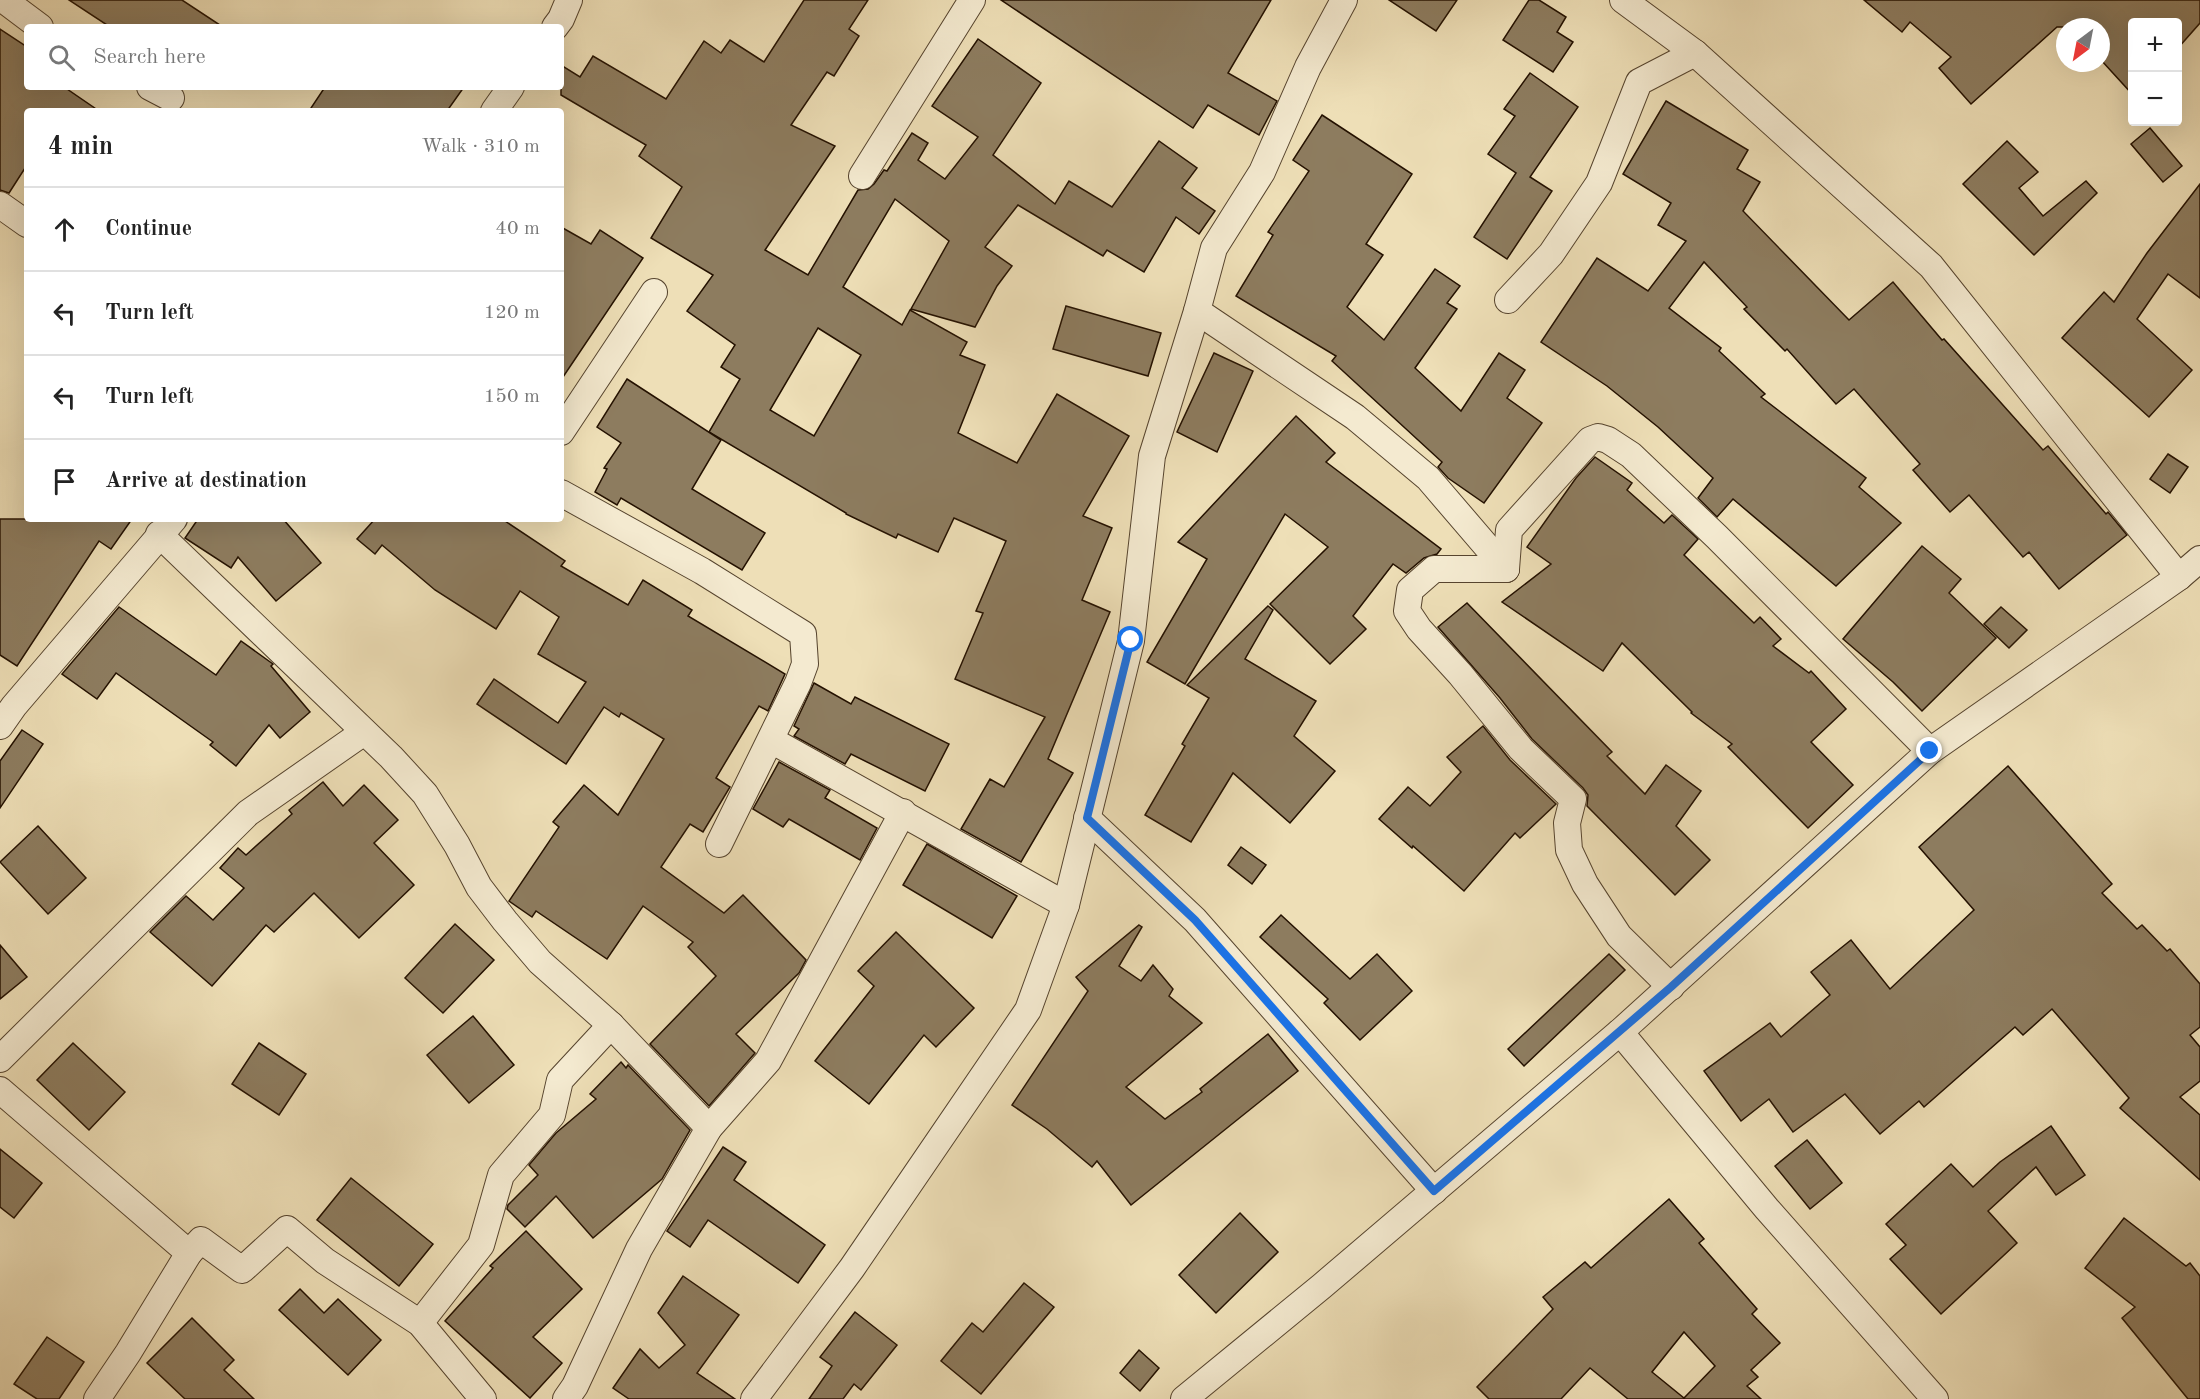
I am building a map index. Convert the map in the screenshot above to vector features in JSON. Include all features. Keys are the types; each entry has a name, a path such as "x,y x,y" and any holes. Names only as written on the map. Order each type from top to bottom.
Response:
{"street":[{"path":"4,0 36,24"},
{"path":"557,24 569,0"},
{"path":"754,1399 852,1269 1028,1010 1066,905 1131,640 1152,456 1214,248 1262,172 1308,67 1344,0"},
{"path":"1623,0 1695,53 1931,266 2179,577"},
{"path":"862,176 967,2"},
{"path":"1508,300 1551,254 1599,183 1639,82 1695,53"},
{"path":"496,108 509,90"},
{"path":"0,205 24,222"},
{"path":"564,427 654,292"},
{"path":"1197,311 1355,417 1428,478 1506,569"},
{"path":"1506,569 1509,530 1590,440 1598,437 1608,440 1631,455 1717,537 1930,751"},
{"path":"564,495 702,571 804,634 805,664 771,740 719,844"},
{"path":"0,726 14,706 166,527 364,732 391,757 425,795 457,845 479,887 540,962 611,1025 709,1128"},
{"path":"1184,1399 1322,1286 1620,1032 1930,751 2179,577 2200,559"},
{"path":"1506,569 1434,569 1410,590 1407,611 1419,629 1460,674 1521,749 1573,799 1567,823 1569,850 1585,884 1619,936 1671,987"},
{"path":"0,1059 248,813 364,732"},
{"path":"771,740 1066,905"},
{"path":"566,1399 575,1386 639,1249 709,1128 768,1061 903,812"},
{"path":"1087,818 1195,920 1434,1191"},
{"path":"420,1323 481,1245 501,1175 552,1115 560,1080 611,1025"},
{"path":"1620,1032 1767,1209 1935,1399"},
{"path":"0,1090 189,1252"},
{"path":"97,1399 129,1353 189,1252 201,1240 242,1270 287,1229 325,1261 420,1323 483,1399"}],"building":[{"path":"69,0 182,0 218,24 105,24"},
{"path":"804,0 868,0 849,29 859,36 834,76 827,72 791,125 835,146 765,250 808,275 858,190 868,189 884,170 887,171 912,133 928,143 918,160 945,179 978,137 932,106 978,39 1041,83 993,155 1055,204 1069,181 1112,207 1159,141 1197,168 1182,188 1215,211 1199,234 1176,217 1144,272 1107,250 1103,256 1018,205 985,247 1012,266 997,286 975,327 911,309 949,241 895,199 843,287 902,325 910,310 967,342 960,355 985,365 958,433 1017,463 1057,394 1129,436 1083,516 1112,528 1082,600 1110,612 1048,759 1073,773 1021,862 961,829 990,779 1004,787 1045,717 955,679 983,613 976,611 1006,541 954,518 938,552 898,534 896,538 846,514 709,432 740,379 721,367 735,345 687,311 713,275 651,238 682,187 639,156 646,145 561,95 561,90 564,90 564,67 580,77 593,56 666,99 704,41 721,53 730,40 764,62","holes":["818,328 861,355 814,436 770,410"]},
{"path":"1001,0 1271,0 1228,73 1277,101 1259,135 1208,105 1193,128"},
{"path":"1389,0 1457,0 1436,31"},
{"path":"1529,0 1539,0 1566,17 1557,32 1573,42 1553,72 1503,40"},
{"path":"1864,0 2200,0 2200,23 2182,43 2182,18 2128,18 2128,90 2110,70 2110,18 2056,18 2056,28 1971,104 1939,68 1951,57 1910,22 1902,32"},
{"path":"0,29 24,45 24,90 68,90 95,108 24,108 24,170 9,193 0,190"},
{"path":"1530,73 1578,107 1530,177 1552,191 1507,259 1474,237 1516,173 1488,154 1515,116 1504,109"},
{"path":"323,90 462,90 449,108 311,108"},
{"path":"1666,101 1748,150 1737,169 1760,182 1743,211 1849,320 1893,282 1942,340 1944,339 2043,450 2048,446 2127,535 2059,589 2029,552 2023,557 1969,495 1950,512 1913,470 1920,464 1854,389 1836,404 1787,349 1785,351 1744,309 1747,307 1704,262 1669,308 1721,348 1719,351 1765,394 1761,397 1866,478 1859,487 1901,523 1836,586 1733,499 1717,517 1698,498 1713,478 1658,427 1607,386 1541,342 1597,258 1648,291 1686,241 1658,225 1671,203 1623,174"},
{"path":"1322,115 1412,174 1366,244 1383,255 1347,307 1384,340 1435,269 1460,286 1447,303 1457,309 1415,368 1461,411 1499,353 1525,370 1507,398 1542,423 1484,503 1448,478 1438,467 1442,462 1332,361 1336,356 1236,296 1273,235 1268,232 1309,171 1293,160"},
{"path":"2150,128 2182,166 2163,182 2131,144"},
{"path":"2007,141 2038,172 2019,188 2043,216 2086,181 2097,193 2034,255 1963,184"},
{"path":"2200,184 2200,298 2168,274 2137,319 2192,370 2149,417 2062,338 2104,292 2114,302 2147,253"},
{"path":"564,229 591,244 600,230 643,258 564,376"},
{"path":"1066,306 1161,333 1148,376 1053,349"},
{"path":"1214,353 1253,371 1217,452 1177,432"},
{"path":"627,379 721,440 692,489 765,533 742,570 621,498 617,505 595,492 607,469 604,468 621,443 597,427"},
{"path":"1296,416 1335,453 1326,462 1441,549 1437,554 1424,558 1406,573 1393,564 1353,616 1366,629 1330,664 1270,604 1328,547 1285,514 1185,684 1147,662 1207,559 1178,542"},
{"path":"2168,454 2188,467 2170,493 2150,479"},
{"path":"1595,457 1632,483 1627,490 1664,523 1672,515 1698,539 1684,555 1754,623 1760,617 1781,639 1773,646 1809,673 1811,671 1846,709 1811,742 1853,785 1808,828 1728,747 1732,744 1691,713 1622,643 1603,671 1502,602 1551,564 1527,547 1576,478"},
{"path":"0,519 24,519 24,522 130,522 111,549 99,541 17,666 0,655"},
{"path":"196,522 286,522 321,563 276,601 238,557 231,568 185,538"},
{"path":"372,522 506,522 565,561 561,566 628,605 643,580 692,610 688,616 785,674 768,711 759,706 716,778 730,787 703,832 690,824 661,867 724,913 743,895 806,960 799,973 736,1034 755,1053 709,1106 650,1044 716,976 688,947 693,942 643,906 607,959 536,911 532,917 509,901 559,827 553,822 584,785 618,815 664,739 621,713 619,717 604,707 566,764 477,704 494,679 558,723 586,682 538,654 559,617 520,591 496,629 435,590 382,545 375,554 357,539"},
{"path":"1922,546 1961,579 1949,593 1996,638 1922,711 1893,682 1843,639"},
{"path":"1467,603 1612,752 1607,756 1645,794 1666,765 1701,791 1676,826 1710,860 1675,895 1587,806 1588,795 1583,788 1532,739 1500,698 1438,627"},
{"path":"1268,606 1273,610 1245,659 1316,701 1294,736 1335,771 1290,823 1233,773 1191,842 1145,815 1185,746 1182,744 1209,698 1187,685"},
{"path":"119,607 216,675 241,641 273,664 271,666 310,712 280,738 269,725 236,766 210,745 213,742 116,673 97,699 62,674"},
{"path":"2001,607 2027,630 2009,648 1984,624"},
{"path":"814,683 851,704 855,697 949,744 925,791 851,754 845,764 794,736 799,729 794,726"},
{"path":"1483,726 1510,760 1556,804 1520,838 1515,833 1464,891 1379,819 1408,787 1430,806 1461,772 1447,757"},
{"path":"22,730 43,744 0,808 0,761"},
{"path":"779,762 830,790 825,798 877,828 860,860 789,819 783,827 753,809"},
{"path":"2008,766 2112,884 2102,893 2137,929 2142,925 2167,951 2170,949 2200,984 2200,1027 2190,1035 2200,1047 2200,1081 2180,1097 2200,1115 2200,1180 2120,1108 2129,1098 2052,1009 2023,1035 2015,1027 1924,1107 1919,1101 1880,1134 1845,1094 1793,1132 1769,1099 1741,1121 1704,1071 1770,1023 1781,1037 1830,995 1811,972 1851,940 1890,989 1974,910 1919,847"},
{"path":"323,782 343,806 364,785 398,820 374,843 414,885 359,938 314,893 274,932 266,925 212,986 150,932 186,896 213,920 244,888 220,868 238,848 246,855 292,814 289,810"},
{"path":"38,826 86,878 48,914 0,862"},
{"path":"927,844 1017,896 992,938 903,885"},
{"path":"1241,847 1266,865 1252,884 1228,865"},
{"path":"1281,915 1350,979 1377,954 1412,991 1360,1040 1324,1003 1328,999 1260,937"},
{"path":"455,924 494,960 443,1013 405,978"},
{"path":"1139,925 1142,927 1119,966 1141,981 1153,965 1173,989 1169,996 1202,1023 1126,1087 1165,1119 1202,1092 1200,1089 1268,1034 1298,1071 1131,1205 1097,1161 1092,1167 1047,1129 1012,1105 1088,991 1076,977"},
{"path":"896,932 974,1008 936,1047 924,1035 869,1104 815,1061 874,986 858,971"},
{"path":"0,945 27,977 0,999"},
{"path":"1609,954 1625,970 1524,1066 1508,1049"},
{"path":"473,1016 514,1065 469,1103 427,1055"},
{"path":"73,1043 125,1092 89,1130 37,1080"},
{"path":"259,1043 306,1074 279,1115 232,1084"},
{"path":"621,1062 626,1068 628,1065 690,1130 662,1179 593,1238 556,1196 525,1227 507,1209 508,1205 538,1175 529,1165 556,1133 596,1099 590,1094"},
{"path":"2051,1126 2085,1175 2056,1195 2036,1167 1988,1211 2017,1243 1941,1314 1890,1259 1906,1245 1886,1224 1951,1164 1973,1187 2000,1162"},
{"path":"1807,1140 1842,1183 1810,1209 1775,1166"},
{"path":"723,1147 746,1162 734,1180 825,1245 798,1283 708,1220 690,1247 667,1231"},
{"path":"0,1149 42,1183 14,1218 0,1207"},
{"path":"351,1178 433,1244 399,1286 317,1220"},
{"path":"1669,1199 1704,1239 1699,1243 1757,1309 1752,1314 1780,1343 1751,1370 1758,1377 1747,1386 1761,1399 1628,1399 1590,1368 1561,1399 1489,1399 1477,1387 1553,1309 1543,1297 1585,1262 1591,1268","holes":["1684,1332 1715,1366 1684,1398 1652,1372"]},
{"path":"1240,1213 1278,1252 1216,1313 1179,1275"},
{"path":"2124,1218 2186,1266 2190,1263 2200,1276 2200,1399 2188,1399 2122,1318 2135,1307 2085,1268"},
{"path":"526,1231 582,1289 533,1337 562,1363 530,1398 445,1321 493,1268 490,1266"},
{"path":"683,1276 739,1315 697,1373 735,1399 629,1399 613,1388 640,1349 659,1368 685,1345 658,1313"},
{"path":"1024,1283 1054,1307 981,1394 941,1361 972,1323 983,1332"},
{"path":"300,1289 324,1313 338,1299 381,1340 348,1375 279,1310"},
{"path":"855,1312 897,1345 861,1390 854,1384 843,1399 809,1399 832,1366 820,1357"},
{"path":"192,1318 234,1360 224,1370 254,1399 185,1399 147,1363"},
{"path":"47,1337 84,1362 59,1399 37,1399 14,1384"},
{"path":"1139,1350 1159,1368 1140,1391 1120,1373"}],"route":[{"path":"1131,640 1087,818 1195,920 1434,1191 1671,987 1930,751"}]}
